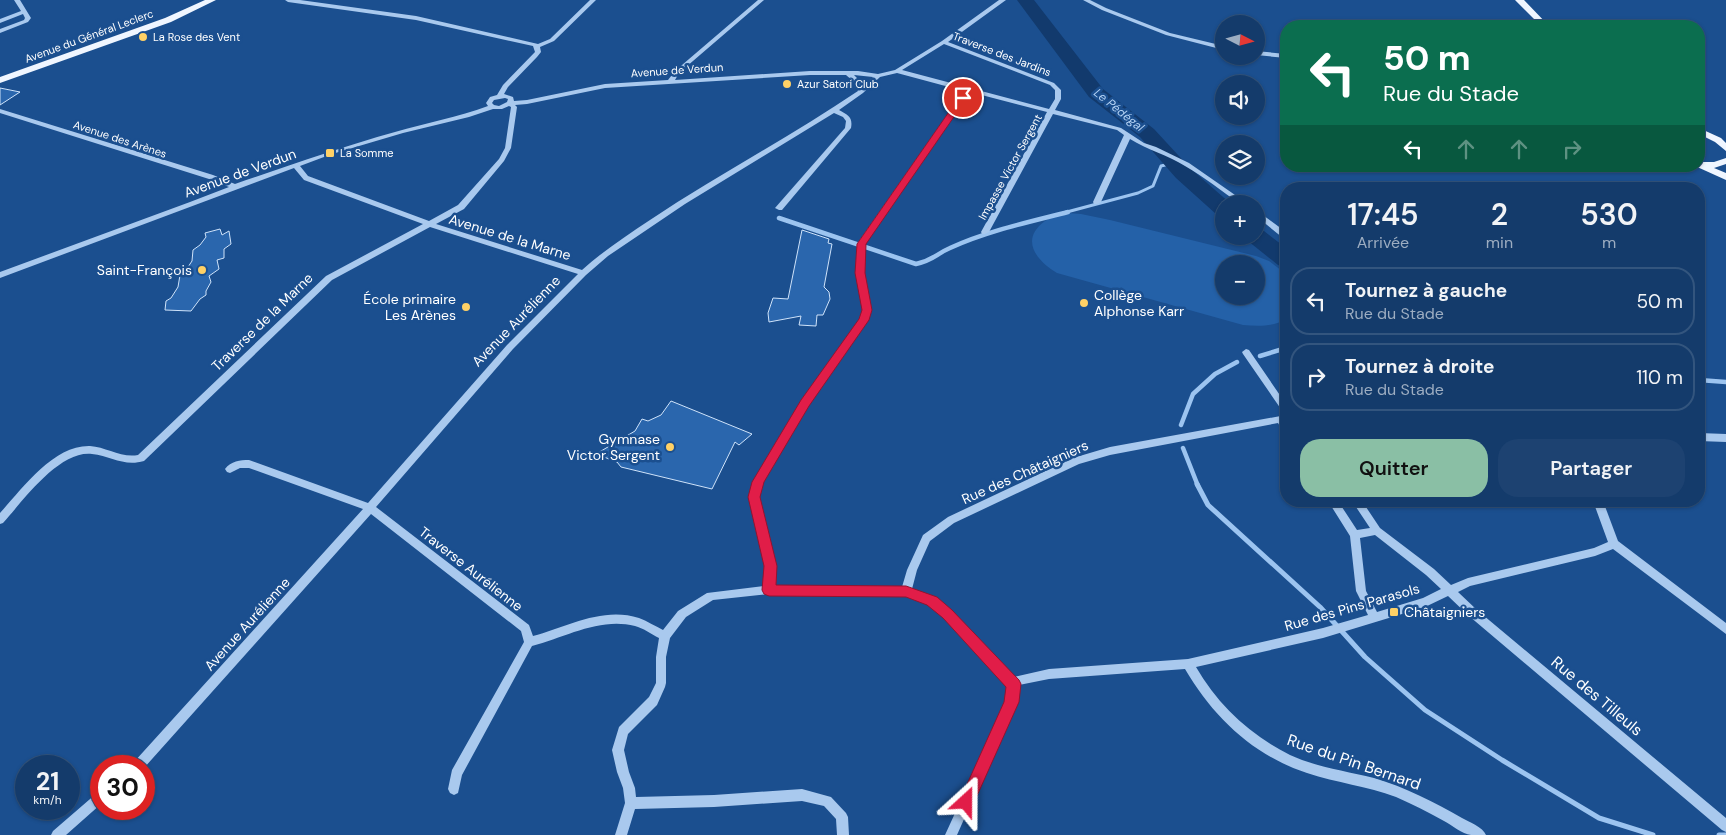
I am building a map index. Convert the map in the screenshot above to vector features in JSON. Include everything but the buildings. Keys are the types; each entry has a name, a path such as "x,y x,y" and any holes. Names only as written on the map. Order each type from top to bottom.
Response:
{"main road":[{"name":"Avenue du Général Leclerc","path":"0,80 168,20 212,0"},
{"path":"1519,0 1539,20"},
{"path":"1705,134 1722,141 1726,148"},
{"path":"1705,165 1716,165 1726,161"},
{"path":"1705,168 1726,177"}],"street":[{"path":"0,31 26,21 28,18 18,0"},
{"path":"288,0 416,18 526,41 537,46 552,40 593,0"},
{"path":"672,81 677,72 761,0"},
{"name":"Avenue Aurélienne","path":"148,755 370,508 491,368 583,273 605,254 682,202 834,110 861,92 878,76 897,71 944,42 1003,0"},
{"path":"1086,0 1168,34 1215,46"},
{"path":"0,22 24,12"},
{"name":"Traverse des Jardins","path":"944,42 1052,84 1058,90 1058,99 1052,111"},
{"path":"500,96 505,86 538,52 537,46"},
{"path":"1265,54 1280,55"},
{"path":"897,71 1119,129 1142,144 1178,159 1232,195"},
{"name":"Avenue de Verdun","path":"0,275 193,204 234,186 330,153 467,116 492,107 500,108 510,103 527,102 606,86 810,73 848,73 878,76"},
{"path":"848,73 857,81 861,92"},
{"path":"769,590 770,566 754,497 758,482 805,403 864,320 867,310 860,273 861,244 968,90"},
{"path":"492,107 490,101 500,96 511,98 510,103"},
{"name":"Traverse de la Marne","path":"0,520 54,463 68,453 80,449 131,461 141,458 329,278 461,207 502,160 508,148 514,107 510,103"},
{"path":"779,208 848,128 849,121 845,116 834,110"},
{"name":"Impasse Victor Sergent","path":"985,232 1052,111"},
{"name":"Avenue des Arènes","path":"0,112 211,177 234,186"},
{"path":"1097,202 1128,135"},
{"name":"Avenue de la Marne","path":"296,166 306,178 429,224 583,273"},
{"path":"1265,219 1280,231"},
{"path":"1246,352 1280,401"},
{"name":"Rue des Châtaigniers","path":"906,592 912,570 926,538 951,520 1076,461 1110,451 1280,419"},
{"path":"1705,437 1726,438"},
{"name":"Traverse Aurélienne","path":"230,469 239,464 249,464 370,508 525,628 529,642"},
{"path":"1337,507 1355,535 1361,591 1375,618"},
{"path":"1361,507 1377,531 1430,572 1448,590"},
{"path":"1600,507 1614,544 1726,629"},
{"path":"1355,535 1377,531"},
{"name":"Rue des Pins Parasols","path":"1014,684 1049,674 1188,664 1324,633 1425,602 1468,582 1595,552 1614,544"},
{"path":"621,835 631,803 629,788 618,750 623,731 653,701 660,683 661,658 665,636 682,614 711,596 769,590 906,592 932,601 947,614 1014,684 1012,702 951,835"},
{"name":"Rue des Tilleuls","path":"1448,590 1472,613 1726,826"},
{"path":"454,789 456,774 529,642 586,624 612,619 637,622 665,636"},
{"name":"Rue du Pin Bernard","path":"1188,664 1197,682 1229,720 1266,748 1305,766 1384,787 1425,803 1480,835"},
{"path":"631,803 714,801 802,795 827,801 842,817 843,835"},
{"path":"57,835 90,806"}],"shaded area":[{"path":"1067,213 1081,214 1252,255 1215,255 1215,305 1265,305 1265,259 1269,261 1280,269 1280,322 1260,326 1243,325 1057,273 1038,256 1032,243 1033,235 1037,228 1045,221"}],"waterway":[{"name":"Le Pédégal","path":"1025,0 1096,93 1147,133 1183,173 1215,201"},
{"path":"1063,213 1138,193 1153,186 1161,166 1173,163"},
{"path":"779,218 916,264 927,261 950,248 1008,227 1068,212"},
{"name":"Le Pédégal","path":"1265,243 1280,255"},
{"path":"1260,356 1280,350"},
{"path":"1181,425 1193,394 1215,374 1237,362"},
{"name":"Le Pédégal","path":"1705,380 1726,382"},
{"path":"1183,448 1198,486"},
{"path":"1198,486 1208,505 1320,607 1365,657 1425,710 1502,760 1599,818 1653,835"},
{"path":"1719,835 1726,835"}],"place":[{"name":"La Rose des Vent","path":"143,37"},
{"name":"Azur Satori Club","path":"787,84"},
{"name":"La Somme","path":"330,153"},
{"name":"Saint-François","path":"202,270"},
{"name":"Collège Alphonse Karr","path":"1084,303"},
{"name":"École primaire Les Arènes","path":"466,307"},
{"name":"Gymnase Victor Sergent","path":"670,447"},
{"name":"Châtaigniers","path":"1394,612"}],"route":[{"path":"963,98 861,244 860,273 867,310 864,320 805,403 758,482 754,497 770,566 769,590 906,592 932,601 947,614 1014,684 1012,702 966,802"}]}
